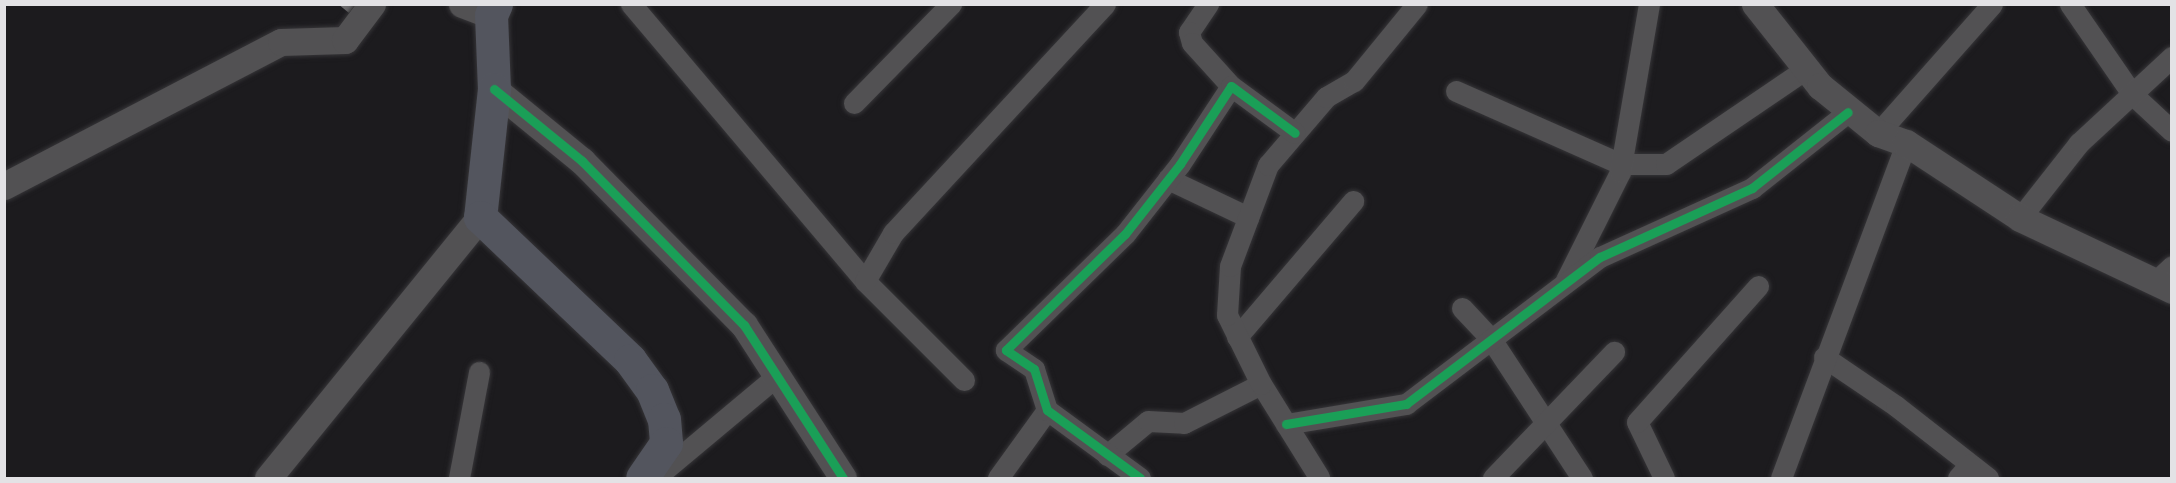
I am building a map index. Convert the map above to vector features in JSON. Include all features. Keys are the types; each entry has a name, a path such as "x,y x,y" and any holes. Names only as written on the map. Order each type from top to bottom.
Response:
{"main road":[{"path":"483,8 494,89 480,217 630,360 652,390 664,418 666,443 656,473"}],"street":[{"path":"4,186 282,42 345,40 372,4"},
{"path":"854,103 951,4"},
{"path":"865,281 893,233 1105,4"},
{"path":"1208,4 1189,32 1192,43 1231,86 1296,133"},
{"path":"1319,477 1261,384 1227,315 1230,266 1268,165 1326,97 1353,81 1417,4"},
{"path":"1564,284 1621,164 1649,4"},
{"path":"1755,4 1806,69 1848,112 1878,133 1906,143 2020,218 2166,279"},
{"path":"1878,133 1992,4"},
{"path":"2070,4 2132,94 2172,131"},
{"path":"636,6 865,281 964,380"},
{"path":"2020,218 2079,143 2172,57"},
{"path":"1456,91 1621,164 1666,164 1806,69"},
{"path":"1140,478 1047,410 1034,369 1006,350 1125,234 1168,179 1231,86"},
{"path":"494,89 582,161 744,325 843,478"},
{"path":"1286,424 1406,404 1600,257 1752,188 1848,112"},
{"path":"1781,478 1824,357 1906,143"},
{"path":"1168,179 1248,217"},
{"path":"1237,336 1353,201"},
{"path":"268,478 480,217"},
{"path":"1664,478 1637,422 1758,286"},
{"path":"1462,308 1491,339 1582,478"},
{"path":"1493,478 1545,421 1614,352"},
{"path":"1824,357 1896,406 1964,471 1988,478"},
{"path":"459,478 479,372"},
{"path":"656,473 777,376"},
{"path":"1107,455 1148,421 1184,423 1261,384"},
{"path":"998,478 1047,410"}],"building":[{"path":"338,4 356,4 349,13"}],"cycle path":[{"path":"1140,478 1047,410 1034,369 1006,350 1125,234 1180,164 1231,86 1295,133"},
{"path":"494,89 582,161 744,325 843,478"},
{"path":"1286,424 1406,404 1600,257 1752,188 1848,112"}]}
